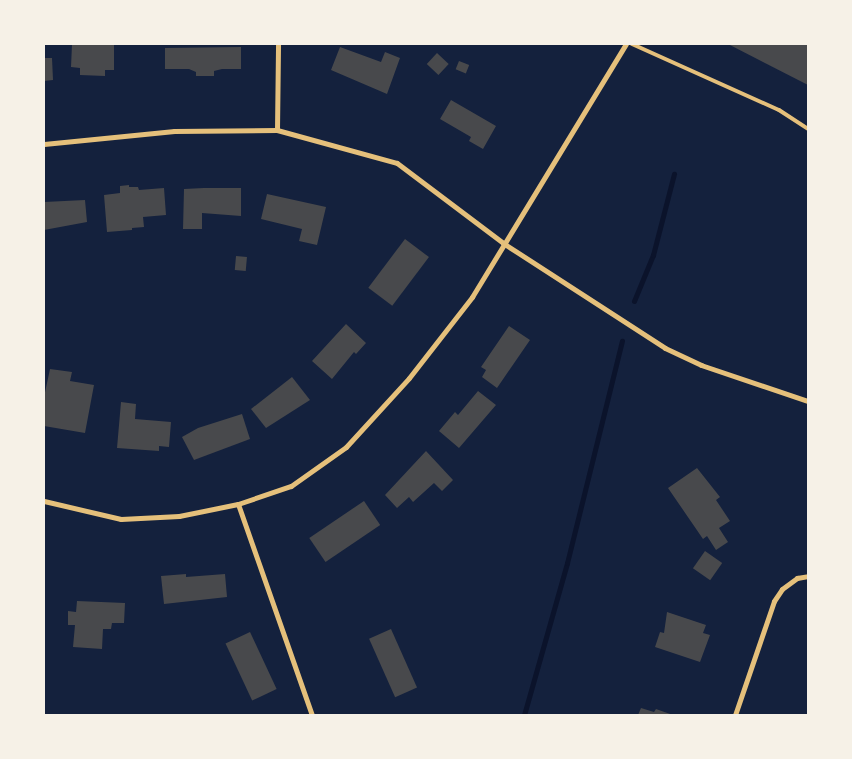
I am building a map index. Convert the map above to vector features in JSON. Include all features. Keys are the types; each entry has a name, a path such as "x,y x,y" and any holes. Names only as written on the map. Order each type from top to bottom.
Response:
{"street":[{"path":"277,130 278,44"},
{"path":"44,501 121,519 179,516 238,504 291,486 346,447 446,332 626,44"},
{"path":"44,144 174,131 277,130 340,145 397,163 503,243 665,348 701,365 808,401"},
{"path":"238,504 312,715"},
{"path":"735,715 774,601 782,589 797,578 808,576"}],"lane":[{"path":"632,44 779,110 808,129"}],"building":[{"path":"72,44 114,44 114,70 105,70 105,76 80,75 80,68 71,67"},
{"path":"728,44 808,44 808,85"},
{"path":"241,47 241,69 222,69 214,71 214,76 196,76 196,72 189,69 165,69 165,48"},
{"path":"340,47 381,62 385,52 400,58 387,94 331,70"},
{"path":"437,53 449,64 438,75 427,64"},
{"path":"44,58 52,58 53,80 44,81"},
{"path":"459,61 469,65 466,73 456,69"},
{"path":"451,100 496,126 483,149 469,141 471,137 440,119"},
{"path":"129,185 129,187 138,187 139,190 164,188 166,215 143,217 144,227 107,232 104,195 120,193 120,186"},
{"path":"241,188 241,216 202,213 202,229 183,229 184,189"},
{"path":"267,194 326,207 317,245 299,241 302,229 261,219"},
{"path":"85,200 87,222 44,230 44,202"},
{"path":"405,239 429,257 392,306 368,288"},
{"path":"236,256 247,257 246,271 235,270"},
{"path":"346,324 366,343 356,354 354,352 332,379 312,361"},
{"path":"509,326 530,340 497,388 482,377 486,370 481,367"},
{"path":"50,369 72,372 70,381 94,385 85,433 44,426 44,397"},
{"path":"292,377 310,400 266,428 251,409"},
{"path":"478,391 496,405 459,448 439,431 455,412 458,415"},
{"path":"121,402 136,404 135,419 171,422 169,447 159,446 159,451 117,448"},
{"path":"242,414 250,439 194,460 182,437 198,428"},
{"path":"426,451 453,480 442,491 434,483 413,502 409,497 397,508 385,495"},
{"path":"697,468 720,497 716,500 730,521 719,528 728,542 716,550 707,536 703,539 668,488"},
{"path":"364,501 380,525 326,562 309,538"},
{"path":"705,551 722,563 710,580 693,568"},
{"path":"186,574 186,577 225,574 227,597 164,604 161,576"},
{"path":"77,601 125,603 124,623 112,623 111,629 103,629 102,649 73,647 75,625 68,625 68,611 76,612"},
{"path":"667,612 706,625 703,633 710,635 700,662 655,647 660,632 664,633"},
{"path":"391,629 417,687 395,697 369,639"},
{"path":"250,632 277,689 252,701 226,643"},
{"path":"641,708 654,712 656,709 673,715 638,715"}],"waterway":[{"path":"634,301 653,255 674,174"},
{"path":"524,715 567,563 622,341"}]}
